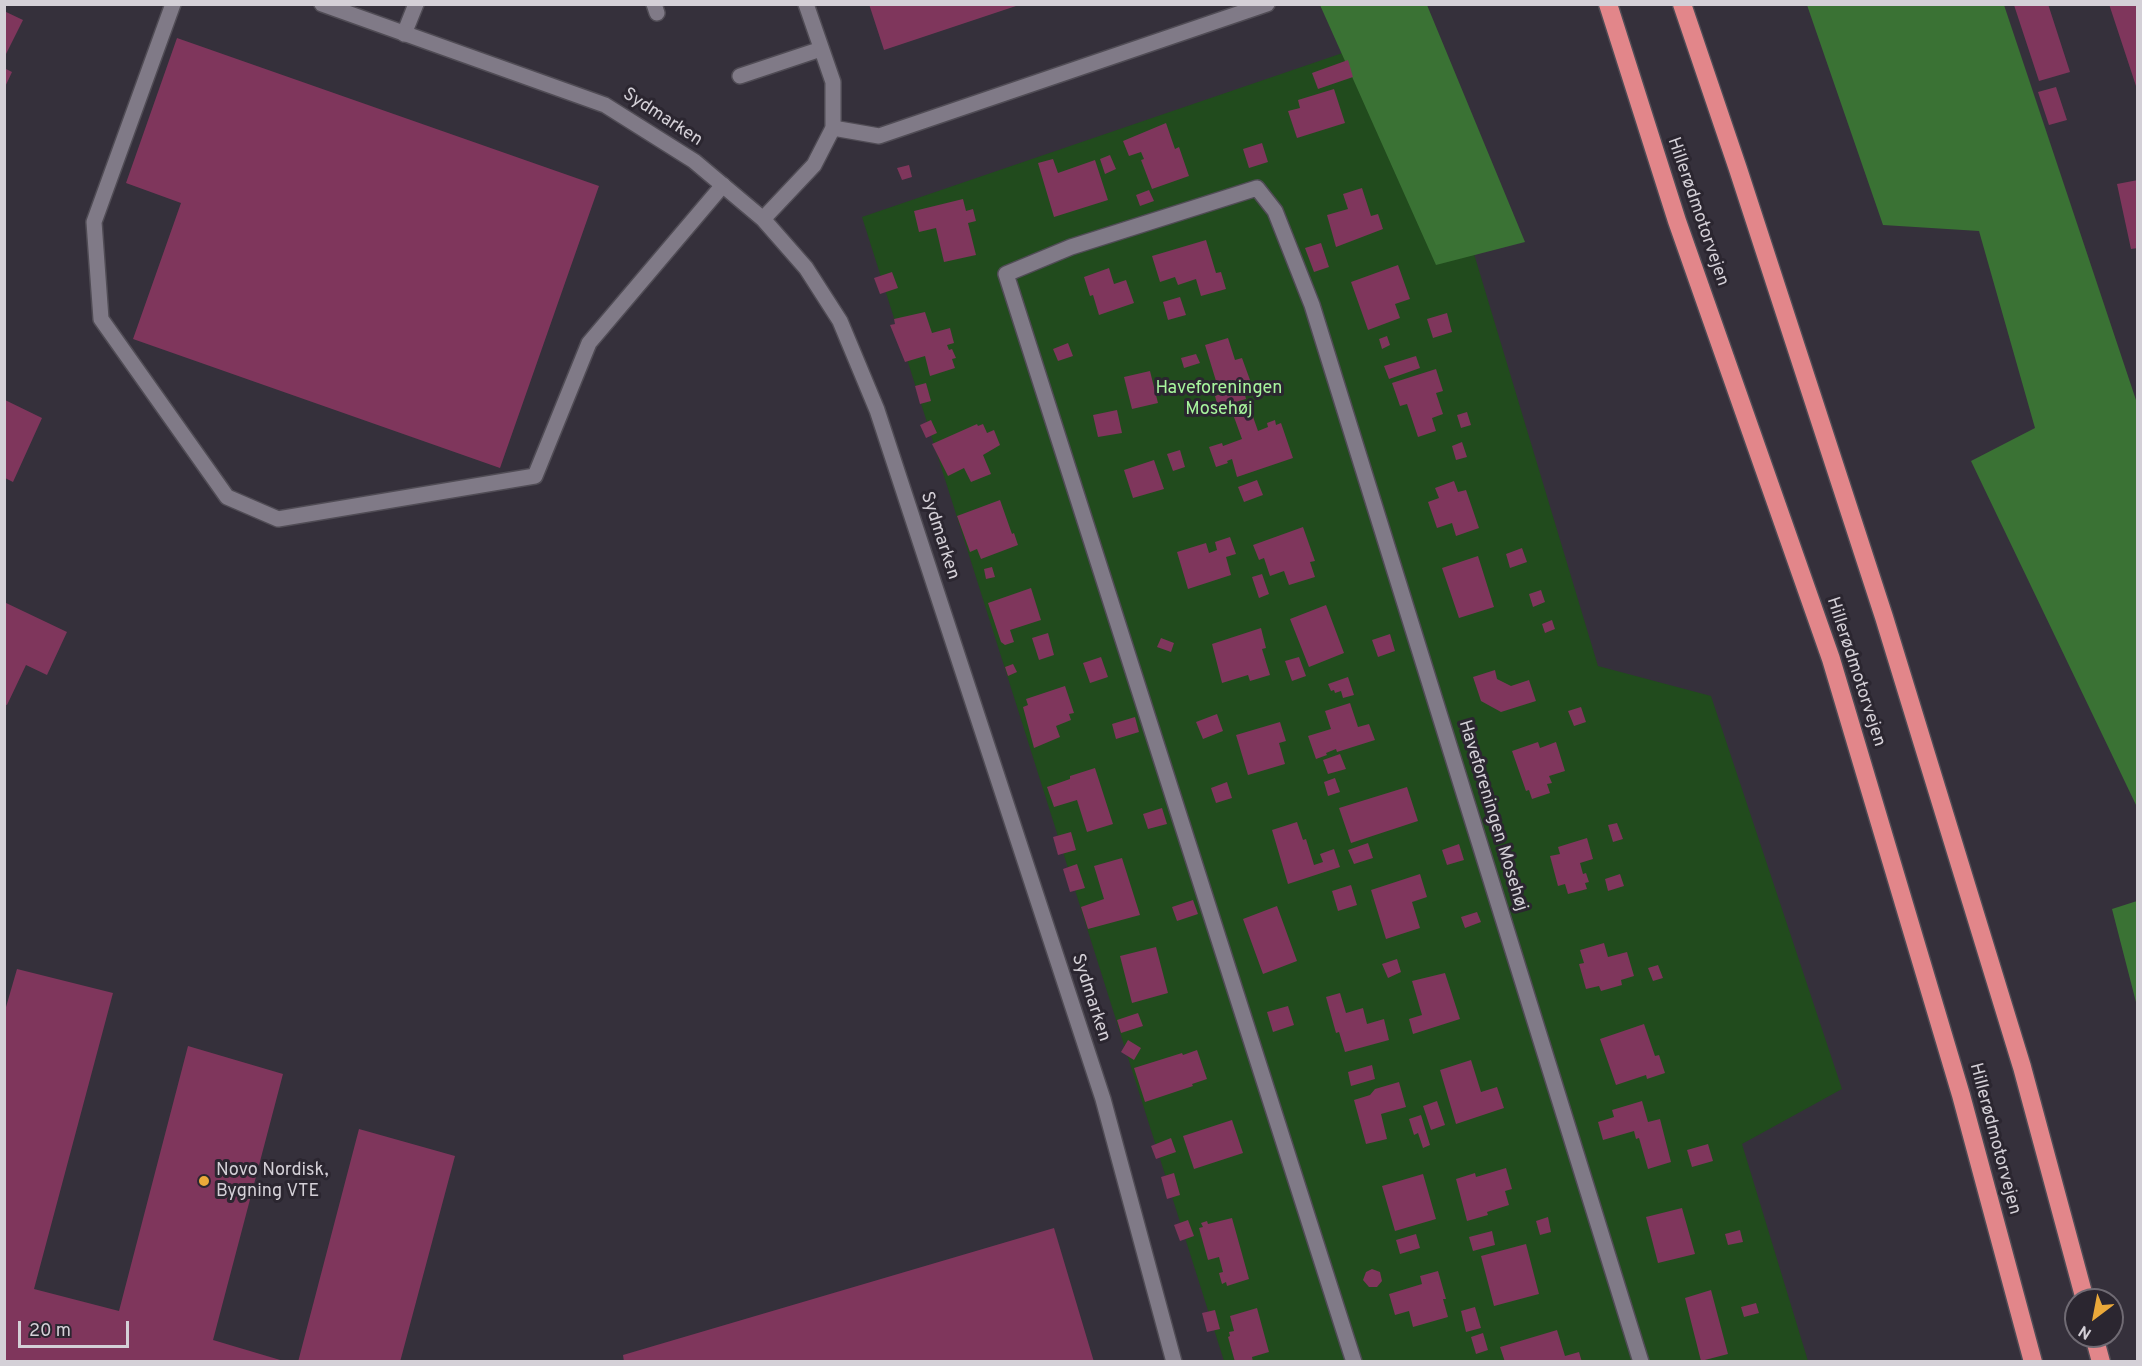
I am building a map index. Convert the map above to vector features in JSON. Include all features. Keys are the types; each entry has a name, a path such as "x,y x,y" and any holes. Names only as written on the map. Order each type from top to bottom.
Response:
{"highway":[{"name":"Hillerødmotorvejen","path":"1608,4 1677,221 1831,659 1961,1095 2033,1362"},
{"path":"1682,4 1738,169 1894,651 2022,1067 2082,1288"}],"street":[{"path":"173,4 93,222 101,319 227,496 278,519 535,476 589,343 723,185"},
{"name":"Sydmarken","path":"322,4 605,105 694,161 763,219 806,268 840,321 877,410 1103,1099 1174,1362"},
{"path":"404,34 416,4"},
{"path":"763,219 814,165 833,128 833,82 806,4"},
{"path":"833,128 879,136 1268,4"},
{"path":"740,76 821,49"},
{"name":"Haveforeningen Mosehøj","path":"1354,1362 1006,274 1071,247 1257,188 1275,211 1312,305 1641,1362"}],"green space":[{"path":"1320,5 1427,5 1525,242 1436,265"},
{"path":"1807,5 2004,5 2137,403 2137,807 1971,461 2035,428 1979,231 1883,225"},
{"name":"Haveforeningen Mosehøj","path":"1407,31 1598,666 1711,696 1842,1089 1742,1144 1808,1361 1224,1361 862,217"},
{"path":"2138,901 2137,1006 2112,909"}],"building":[{"path":"869,4 1019,4 1019,5 884,50"},
{"path":"2048,4 2070,72 2039,81 2014,5"},
{"path":"2109,4 2138,4 2138,89 2137,89"},
{"path":"4,11 23,20 4,58"},
{"path":"177,38 599,186 500,468 133,339 181,203 126,183"},
{"path":"1348,60 1353,77 1318,89 1312,73"},
{"path":"4,68 12,72 4,89"},
{"path":"2056,87 2067,120 2049,125 2038,92"},
{"path":"1334,89 1345,123 1297,138 1288,111 1300,108 1298,100"},
{"path":"1166,123 1175,149 1179,147 1189,176 1152,189 1141,160 1144,159 1141,152 1129,156 1123,141"},
{"path":"1262,143 1268,162 1249,168 1243,149"},
{"path":"1110,155 1116,169 1105,174 1100,159"},
{"path":"1053,159 1058,173 1095,160 1108,200 1054,217 1038,163"},
{"path":"909,165 912,177 902,180 897,168"},
{"path":"2138,180 2138,248 2131,249 2117,184"},
{"path":"1362,188 1371,216 1378,214 1383,229 1336,247 1327,215 1348,209 1343,194"},
{"path":"1149,190 1154,201 1140,206 1136,195"},
{"path":"963,199 966,211 973,209 976,221 968,223 976,255 944,262 936,228 919,232 914,211"},
{"path":"1206,240 1216,273 1221,272 1226,289 1201,296 1196,279 1178,285 1175,277 1160,282 1152,256"},
{"path":"1321,243 1329,267 1314,272 1305,248"},
{"path":"1398,265 1410,299 1395,304 1400,318 1368,330 1351,282"},
{"path":"1109,268 1114,284 1126,280 1134,303 1099,315 1084,277"},
{"path":"892,272 898,288 880,294 874,278"},
{"path":"1180,297 1186,315 1168,320 1163,302"},
{"path":"925,312 932,333 950,328 954,343 947,345 949,350 952,349 956,358 952,359 955,368 930,376 925,356 905,362 890,325 895,324 894,319"},
{"path":"1447,313 1452,332 1433,338 1427,319"},
{"path":"1387,336 1390,345 1382,349 1379,339"},
{"path":"1228,338 1235,360 1242,358 1250,380 1242,383 1246,399 1218,407 1215,396 1220,394 1205,345"},
{"path":"1068,343 1073,356 1058,361 1053,349"},
{"path":"1196,354 1200,363 1184,368 1181,358"},
{"path":"1416,356 1420,368 1389,379 1384,366"},
{"path":"1436,369 1443,391 1436,393 1443,414 1432,418 1436,431 1418,437 1407,404 1400,406 1392,383"},
{"path":"1150,371 1158,403 1132,409 1124,377"},
{"path":"926,383 931,401 920,404 915,386"},
{"path":"5,400 42,418 13,482 5,478"},
{"path":"1117,410 1122,433 1098,437 1093,415"},
{"path":"1251,411 1258,431 1268,427 1267,423 1275,420 1276,425 1281,423 1293,458 1237,477 1232,459 1216,467 1209,447 1222,443 1223,446 1242,439 1234,417"},
{"path":"1467,412 1471,425 1461,428 1457,415"},
{"path":"931,420 937,433 926,438 920,425"},
{"path":"977,424 978,426 983,424 987,433 994,430 1000,445 983,455 991,474 971,482 964,468 948,476 932,444"},
{"path":"1462,442 1467,457 1456,460 1452,446"},
{"path":"1180,450 1185,467 1173,471 1167,454"},
{"path":"1154,460 1164,489 1133,498 1124,470"},
{"path":"1257,480 1263,495 1244,502 1238,487"},
{"path":"1454,481 1458,492 1466,490 1479,528 1456,536 1452,523 1437,528 1428,502 1439,498 1435,488"},
{"path":"1000,500 1018,545 981,559 977,549 970,552 957,516"},
{"path":"1303,527 1315,561 1310,562 1315,577 1289,585 1284,571 1270,576 1264,558 1259,560 1253,545"},
{"path":"1230,537 1236,554 1226,557 1231,575 1188,589 1177,552 1206,543 1209,553 1217,550 1215,542"},
{"path":"1522,548 1527,562 1510,568 1506,554"},
{"path":"1478,556 1494,607 1459,618 1442,568"},
{"path":"992,567 995,577 986,579 984,569"},
{"path":"1262,574 1269,594 1259,598 1252,577"},
{"path":"1031,588 1041,620 1010,630 1014,642 1005,645 1001,642 988,603"},
{"path":"1541,590 1545,602 1533,607 1529,594"},
{"path":"4,602 67,632 47,675 26,665 7,705 4,704"},
{"path":"1326,605 1344,653 1309,667 1290,619"},
{"path":"1552,620 1555,629 1545,633 1542,624"},
{"path":"1261,628 1266,648 1262,649 1270,675 1250,681 1248,675 1222,683 1212,644"},
{"path":"1048,633 1054,655 1039,660 1032,638"},
{"path":"1390,634 1395,651 1378,657 1372,640"},
{"path":"1161,638 1174,643 1171,652 1157,647"},
{"path":"1101,657 1108,677 1090,683 1083,663"},
{"path":"1299,657 1306,676 1292,681 1285,661"},
{"path":"1013,664 1017,672 1008,676 1005,667"},
{"path":"1495,670 1497,679 1511,686 1529,680 1536,701 1501,712 1481,701 1473,677"},
{"path":"1348,677 1354,695 1343,698 1341,691 1335,693 1334,690 1331,691 1328,684"},
{"path":"1065,686 1074,713 1069,714 1071,720 1056,726 1060,737 1034,748 1023,707 1028,705 1026,699"},
{"path":"1350,703 1358,727 1369,724 1375,740 1337,752 1336,749 1316,759 1308,736 1331,729 1325,711"},
{"path":"1581,707 1586,722 1574,726 1568,711"},
{"path":"1217,714 1223,731 1203,739 1196,722"},
{"path":"1135,717 1139,732 1116,739 1112,724"},
{"path":"1280,722 1286,741 1279,743 1285,764 1248,775 1236,735"},
{"path":"1538,742 1540,748 1556,742 1565,771 1549,776 1552,783 1547,784 1550,793 1532,799 1529,790 1526,791 1512,751"},
{"path":"1340,754 1346,769 1328,774 1323,760"},
{"path":"1095,768 1113,824 1087,832 1077,800 1054,807 1047,787"},
{"path":"1335,778 1340,792 1328,796 1324,782"},
{"path":"1227,782 1232,798 1216,803 1211,788"},
{"path":"1407,787 1418,821 1351,843 1339,808"},
{"path":"1162,808 1167,824 1148,829 1143,814"},
{"path":"1297,822 1303,840 1306,839 1314,865 1323,862 1320,854 1334,849 1340,867 1288,884 1272,830"},
{"path":"1617,823 1623,839 1613,842 1608,825"},
{"path":"1071,832 1076,850 1058,855 1053,837"},
{"path":"1587,838 1593,859 1580,863 1583,874 1586,873 1589,882 1585,883 1587,889 1568,894 1565,884 1558,886 1550,856 1560,854 1558,847"},
{"path":"1368,843 1373,858 1354,864 1348,850"},
{"path":"1459,844 1464,860 1447,865 1442,850"},
{"path":"1122,858 1140,915 1088,929 1081,907 1104,899 1094,866"},
{"path":"1077,864 1085,888 1070,892 1063,869"},
{"path":"1420,874 1427,897 1412,902 1420,928 1386,939 1371,890"},
{"path":"1620,874 1624,886 1608,891 1605,879"},
{"path":"1351,885 1357,905 1338,911 1332,891"},
{"path":"1193,900 1198,914 1177,921 1172,907"},
{"path":"1277,906 1297,961 1263,974 1243,919"},
{"path":"1477,912 1481,922 1465,928 1461,917"},
{"path":"1604,943 1608,957 1627,952 1634,976 1621,980 1622,985 1601,991 1599,986 1586,989 1579,964 1584,963 1580,950"},
{"path":"1156,947 1168,993 1132,1003 1120,956"},
{"path":"1397,959 1401,972 1388,978 1382,964"},
{"path":"1658,965 1663,978 1653,981 1648,968"},
{"name":"Novo Nordisk, Bygning VTE","path":"17,969 113,993 34,1289 119,1311 188,1046 283,1074 213,1340 287,1362 4,1362 4,1014"},
{"path":"1445,973 1460,1019 1413,1034 1409,1019 1422,1015 1412,981"},
{"path":"1340,993 1346,1013 1363,1008 1367,1024 1384,1019 1389,1040 1345,1052 1339,1032 1336,1033 1326,997"},
{"path":"1288,1006 1294,1025 1273,1032 1267,1012"},
{"path":"1138,1013 1143,1026 1121,1033 1117,1020"},
{"path":"1644,1024 1655,1056 1659,1055 1665,1073 1647,1079 1646,1075 1616,1085 1600,1039"},
{"path":"1128,1040 1141,1048 1134,1060 1121,1052"},
{"path":"1197,1050 1207,1079 1145,1102 1134,1068"},
{"path":"1471,1060 1481,1092 1497,1087 1504,1108 1456,1124 1440,1070"},
{"path":"1372,1065 1375,1079 1351,1086 1348,1072"},
{"path":"1399,1082 1406,1107 1381,1114 1387,1139 1366,1144 1354,1100 1370,1095 1375,1089"},
{"path":"1437,1101 1445,1125 1431,1130 1423,1106"},
{"path":"1642,1101 1648,1122 1660,1119 1671,1162 1648,1169 1639,1138 1636,1139 1634,1131 1603,1140 1598,1122 1614,1117 1612,1110"},
{"path":"1421,1115 1430,1145 1423,1148 1418,1133 1414,1135 1409,1119"},
{"path":"1232,1120 1243,1153 1194,1169 1183,1136"},
{"name":"Novo Nordisk, Bygning VTE","path":"359,1129 455,1156 400,1362 298,1362"},
{"path":"1171,1138 1176,1152 1156,1159 1151,1146"},
{"path":"1708,1144 1713,1161 1692,1167 1687,1150"},
{"path":"1506,1168 1512,1189 1505,1191 1509,1205 1487,1212 1488,1215 1467,1221 1456,1179 1475,1173 1476,1177"},
{"path":"1174,1173 1180,1195 1167,1199 1161,1177"},
{"path":"1423,1174 1436,1219 1395,1231 1382,1186"},
{"path":"1682,1208 1695,1254 1658,1263 1646,1217"},
{"path":"1548,1217 1551,1232 1540,1235 1536,1221"},
{"path":"1232,1218 1249,1279 1227,1286 1226,1282 1222,1284 1219,1273 1223,1272 1219,1257 1208,1260 1199,1228 1203,1227 1201,1223 1207,1221 1208,1224"},
{"path":"1188,1220 1194,1236 1180,1241 1174,1225"},
{"path":"1054,1228 1094,1362 624,1362 623,1355"},
{"path":"1740,1230 1743,1242 1728,1245 1725,1234"},
{"path":"1492,1231 1495,1245 1473,1251 1469,1237"},
{"path":"1416,1234 1420,1248 1400,1254 1396,1240"},
{"path":"1526,1244 1539,1294 1494,1306 1481,1256"},
{"path":"1372,1269 1380,1272 1382,1281 1377,1287 1369,1287 1363,1280 1366,1272"},
{"path":"1438,1271 1446,1299 1443,1299 1448,1317 1413,1327 1409,1311 1395,1315 1389,1294 1422,1284 1420,1276"},
{"path":"1711,1290 1728,1354 1701,1361 1685,1298"},
{"path":"1756,1303 1759,1313 1744,1317 1741,1307"},
{"path":"1475,1307 1481,1328 1466,1332 1461,1311"},
{"path":"1257,1308 1269,1352 1252,1357 1253,1362 1235,1362 1228,1337 1229,1332 1234,1331 1230,1316"},
{"path":"1215,1310 1220,1329 1207,1332 1202,1313"},
{"path":"1557,1330 1565,1356 1579,1352 1582,1362 1505,1362 1500,1347"},
{"path":"1483,1333 1488,1350 1476,1354 1471,1337"}],"place":[{"name":"Novo Nordisk, Bygning VTE","path":"204,1181"}]}
